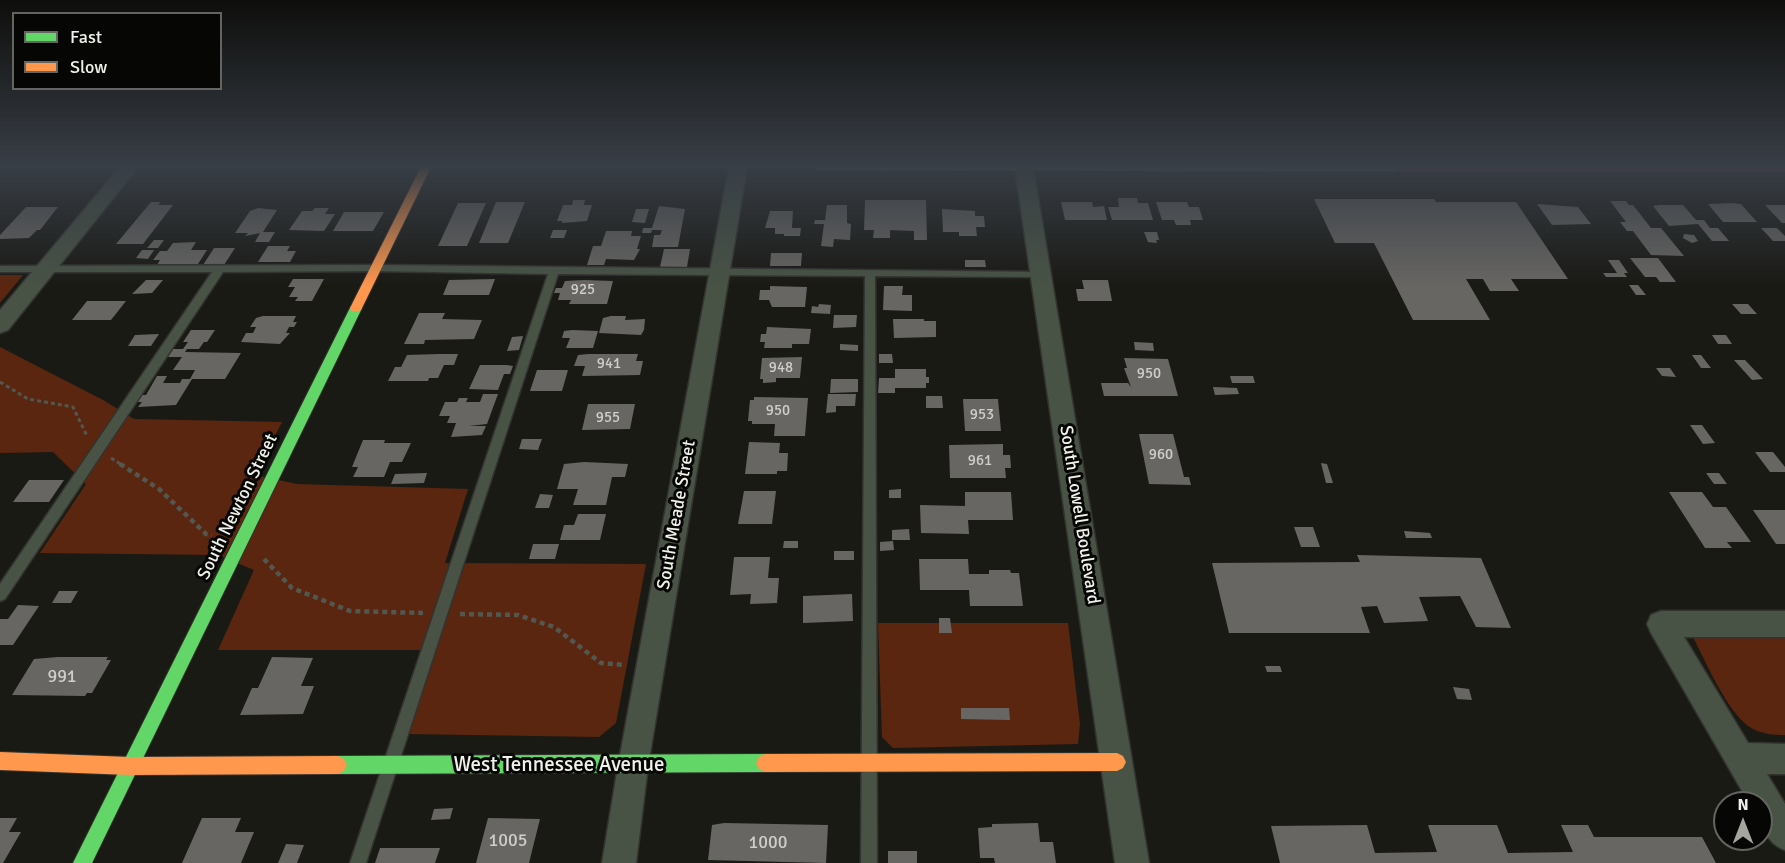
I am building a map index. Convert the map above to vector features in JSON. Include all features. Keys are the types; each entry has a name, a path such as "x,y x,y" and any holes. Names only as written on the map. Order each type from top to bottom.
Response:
{"street":[{"path":"0,325 96,207"},
{"name":"South Newton Street","path":"81,863 406,207"},
{"name":"South Meade Street","path":"619,863 633,766 731,207"},
{"name":"South Lowell Boulevard","path":"1031,207 1132,863"},
{"path":"1785,624 1662,624 1785,834"},
{"path":"1742,758 1785,759"},
{"name":"West Tennessee Avenue","path":"0,761 130,766 391,764 633,766 1117,762"}],"lane":[{"path":"0,269 376,268 1041,274"},
{"path":"0,595 219,270"},
{"path":"358,863 554,271"},
{"path":"869,863 870,274"}],"path":[{"path":"0,382 27,399 73,407 92,447 159,489 206,534 243,537 292,588 350,611 518,615 554,627 601,663 650,668"}],"shaded area":[{"path":"0,275 23,275 0,303"},
{"path":"0,347 103,400 134,419 282,422 255,475 297,484 468,489 445,563 646,564 616,723 599,737 407,734 435,650 218,650 254,570 218,555 40,553 86,484 53,452 0,453"},
{"path":"878,623 1068,623 1080,724 1078,744 893,748 882,737"},
{"path":"1785,627 1785,735 1761,732 1744,723 1718,687 1692,635"}],"building":[{"path":"26,207 58,207 40,230 29,238 0,239 0,235"},
{"path":"147,207 171,207 143,244 116,244"},
{"path":"456,207 484,207 467,246 438,246"},
{"path":"494,207 523,207 508,243 479,243"},
{"path":"562,207 591,207 587,221 562,223 562,221 557,221"},
{"path":"659,207 685,209 678,247 652,247 654,235 660,235 662,230 642,233 643,228 652,228"},
{"path":"827,207 847,207 847,223 851,224 850,240 834,239 833,247 821,246 824,224 814,224 815,220 825,220"},
{"path":"865,207 926,207 927,240 914,240 914,231 890,230 890,238 873,238 874,230 864,230"},
{"path":"1062,207 1104,207 1107,220 1065,220"},
{"path":"1108,207 1149,207 1153,220 1112,220"},
{"path":"1158,207 1199,207 1203,220 1190,220 1191,225 1176,225 1174,220 1162,220"},
{"path":"1318,207 1520,207 1568,279 1511,279 1519,291 1490,291 1483,279 1466,279 1490,320 1413,320 1374,243 1335,243"},
{"path":"1539,207 1578,207 1591,224 1552,225"},
{"path":"1615,207 1635,207 1651,228 1661,228 1684,256 1651,255 1633,231 1627,231 1620,222 1626,222"},
{"path":"1654,207 1685,207 1696,220 1704,220 1710,228 1718,228 1729,241 1712,241 1698,224 1669,226"},
{"path":"1711,207 1744,207 1757,222 1723,222"},
{"path":"1767,207 1785,207 1785,223 1782,223"},
{"path":"258,208 277,210 263,232 275,232 269,242 255,242 260,233 245,236 248,233 235,233 250,211"},
{"path":"315,208 329,208 325,214 335,214 324,231 289,230 302,211 312,211"},
{"path":"636,209 649,209 645,223 632,222"},
{"path":"942,209 975,211 975,216 984,216 985,227 976,227 977,236 959,236 959,232 943,232"},
{"path":"770,211 793,211 792,228 801,228 800,236 775,234 775,228 765,228"},
{"path":"344,212 384,212 373,231 333,231"},
{"path":"1761,228 1777,228 1785,236 1785,241 1773,241"},
{"path":"553,230 567,230 564,238 550,238"},
{"path":"606,231 632,231 631,236 641,236 637,249 640,249 634,260 606,259 604,265 587,265 593,246 601,246"},
{"path":"1144,232 1157,232 1159,240 1156,240 1157,243 1148,242"},
{"path":"1684,234 1694,235 1698,241 1692,243 1683,238"},
{"path":"154,240 164,240 158,248 147,248"},
{"path":"196,242 191,250 207,250 198,264 157,265 160,260 153,260 160,251 167,251 173,243"},
{"path":"268,246 290,246 287,251 296,251 290,262 258,262"},
{"path":"214,248 235,248 224,265 203,265"},
{"path":"664,249 690,249 687,267 660,267"},
{"path":"142,250 154,250 148,259 136,258"},
{"path":"771,253 802,253 801,266 770,266"},
{"path":"1630,258 1658,258 1676,282 1660,282 1656,277 1645,277"},
{"path":"965,260 985,260 986,267 965,267"},
{"path":"1608,260 1619,260 1628,273 1624,273 1627,277 1606,277 1603,273 1617,273"},
{"path":"293,279 324,279 312,301 295,301 298,297 289,297 295,287 288,287"},
{"path":"495,279 489,295 443,295 449,280"},
{"path":"146,280 163,280 152,293 132,294"},
{"path":"1082,280 1108,280 1112,301 1078,301 1076,289 1084,289"},
{"path":"565,281 613,281 607,304 569,304 571,300 558,300 560,293 554,293 556,288 562,288"},
{"path":"1629,285 1638,285 1646,295 1636,295"},
{"path":"770,286 807,287 805,307 772,307 769,300 759,300 760,290 770,290"},
{"path":"884,286 903,286 902,295 912,295 912,311 883,310"},
{"path":"87,301 126,301 111,320 72,320"},
{"path":"819,304 831,305 830,314 811,313 812,306 818,307"},
{"path":"1732,304 1748,304 1757,314 1741,314"},
{"path":"419,313 445,313 442,319 482,320 474,339 425,340 424,344 404,344"},
{"path":"834,315 857,315 856,327 833,328"},
{"path":"296,316 293,322 297,322 294,327 289,327 286,333 290,333 280,344 241,342 246,333 253,333 256,327 250,327 256,318"},
{"path":"626,316 625,320 645,319 644,330 641,335 599,333 603,318"},
{"path":"893,319 936,321 936,337 894,338"},
{"path":"767,327 811,329 809,344 792,344 792,348 764,348 765,342 760,342 761,334 766,334"},
{"path":"191,330 215,330 199,349 187,349 185,352 241,353 225,379 192,379 176,405 138,407 142,402 136,402 141,395 146,395 157,376 167,376 163,383 180,383 182,379 190,379 195,370 173,370 182,357 168,357 173,349 183,349 188,342 183,342"},
{"path":"564,331 598,331 593,348 566,348 570,338 562,338"},
{"path":"159,334 151,346 128,346 135,335"},
{"path":"1712,335 1726,335 1732,344 1718,344"},
{"path":"523,336 519,350 507,351 512,337"},
{"path":"1134,342 1153,343 1154,351 1135,350"},
{"path":"840,344 858,345 858,351 840,350"},
{"path":"458,354 454,365 444,365 438,378 429,378 428,381 388,381 395,367 401,367 407,355"},
{"path":"638,354 636,361 643,361 640,375 582,376 585,366 574,366 578,355"},
{"path":"879,354 892,354 893,363 879,363"},
{"path":"1692,355 1701,355 1711,368 1701,368"},
{"path":"802,357 800,378 776,378 776,382 763,383 763,379 760,379 762,358"},
{"path":"1124,358 1168,359 1178,396 1104,396 1101,383 1128,383 1131,387 1124,368 1127,368"},
{"path":"1734,360 1745,360 1763,379 1752,380"},
{"path":"480,365 513,366 510,374 504,374 498,390 469,389"},
{"path":"1656,368 1670,368 1676,377 1662,376"},
{"path":"895,369 926,369 929,383 926,383 926,388 895,388 895,393 878,393 879,378 895,378"},
{"path":"537,370 568,370 562,391 530,391"},
{"path":"1230,376 1253,376 1255,383 1232,383"},
{"path":"831,379 858,379 858,392 830,393"},
{"path":"1213,387 1237,388 1239,394 1215,395"},
{"path":"483,394 498,394 487,424 469,426 486,426 482,435 451,437 456,423 447,423 450,416 439,416 445,402 457,402 459,398 468,398 466,402 480,402"},
{"path":"828,394 856,394 855,406 836,406 836,412 826,413"},
{"path":"926,396 942,396 943,408 926,408"},
{"path":"754,397 808,398 805,436 774,436 775,424 752,424 752,421 748,421 750,400 754,400"},
{"path":"963,399 998,399 1001,431 965,431"},
{"path":"588,404 635,404 630,429 582,430"},
{"path":"1690,425 1702,425 1715,443 1703,444"},
{"path":"1139,434 1173,434 1184,477 1189,477 1191,485 1149,484"},
{"path":"522,439 542,439 538,450 519,449"},
{"path":"363,440 411,443 402,462 390,462 384,477 353,477 358,467 352,467"},
{"path":"749,442 780,443 779,453 788,453 787,471 777,471 777,474 745,474"},
{"path":"1003,444 1003,455 1010,455 1011,468 1005,468 1006,478 950,478 949,445"},
{"path":"1755,452 1773,452 1785,467 1785,472 1770,472"},
{"path":"584,462 628,464 625,477 612,477 606,505 573,505 578,489 557,489 564,464"},
{"path":"1321,463 1327,464 1333,483 1326,483"},
{"path":"427,473 424,483 391,484 395,474"},
{"path":"1706,473 1719,473 1727,484 1714,484"},
{"path":"29,480 64,480 49,502 13,502"},
{"path":"901,489 901,498 889,498 889,490"},
{"path":"744,491 776,491 772,524 738,524"},
{"path":"965,492 1011,492 1013,520 968,520 969,534 921,533 920,505 965,506"},
{"path":"1669,492 1702,492 1713,507 1726,507 1751,542 1727,542 1732,548 1705,548"},
{"path":"540,494 553,495 549,508 535,508"},
{"path":"1753,510 1785,510 1785,544 1776,544"},
{"path":"578,514 606,514 600,540 560,540 564,525 574,525"},
{"path":"1294,527 1313,527 1320,547 1301,547"},
{"path":"909,529 910,540 892,540 892,530"},
{"path":"1404,531 1430,533 1432,538 1406,538"},
{"path":"784,541 798,541 798,548 783,548"},
{"path":"893,541 894,550 880,551 880,542"},
{"path":"533,544 559,544 555,559 529,559"},
{"path":"834,551 854,551 854,560 834,560"},
{"path":"1357,555 1481,558 1511,628 1476,627 1460,596 1419,597 1428,621 1384,623 1377,606 1361,607 1370,633 1229,633 1212,563 1360,562"},
{"path":"734,557 770,557 768,578 779,578 777,603 750,604 751,594 730,595"},
{"path":"919,559 968,559 969,574 989,574 989,570 1010,570 1011,573 1019,573 1023,606 970,606 969,590 920,590"},
{"path":"59,591 78,591 71,603 52,603"},
{"path":"852,594 853,621 803,623 803,596"},
{"path":"18,605 39,606 13,645 0,645 0,619 8,619"},
{"path":"939,618 950,618 952,633 939,633"},
{"path":"108,657 106,660 111,660 92,693 87,693 85,696 12,695 34,659"},
{"path":"272,657 313,658 301,686 314,686 303,714 240,715 252,688 258,688"},
{"path":"1265,666 1280,666 1282,672 1267,672"},
{"path":"1453,687 1469,689 1472,700 1457,699"},
{"path":"961,708 1009,708 1010,720 961,719"},
{"path":"453,808 450,819 431,820 434,809"},
{"path":"0,818 17,818 9,832 21,832 3,863 0,863"},
{"path":"202,818 241,818 235,832 254,832 241,863 182,863"},
{"path":"488,818 540,819 529,863 476,863"},
{"path":"724,823 828,825 826,863 708,860 712,825"},
{"path":"1038,823 1040,842 1053,842 1056,863 995,863 994,858 980,858 978,828 992,827 992,824"},
{"path":"1367,825 1375,853 1437,852 1428,825 1497,825 1508,853 1573,852 1561,825 1588,825 1594,837 1702,837 1716,863 1280,863 1271,826"},
{"path":"286,844 304,845 297,863 278,863"},
{"path":"380,848 440,848 435,863 375,863"},
{"path":"888,851 917,851 917,863 888,863"}],"traffic: fast":[{"path":"82,863 356,308"},
{"path":"338,765 765,763"}],"traffic: slow":[{"path":"356,308 406,207"},
{"path":"0,761 130,766 338,765"},
{"path":"765,763 1117,762"}]}
